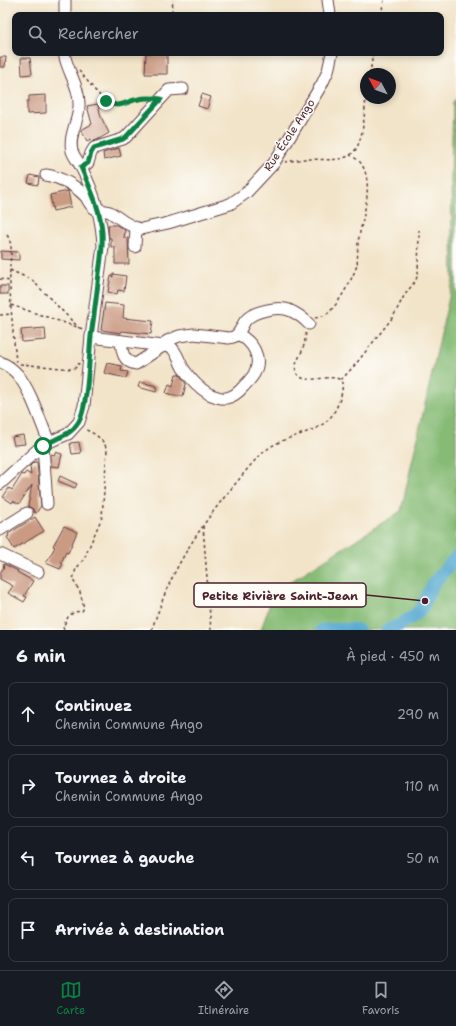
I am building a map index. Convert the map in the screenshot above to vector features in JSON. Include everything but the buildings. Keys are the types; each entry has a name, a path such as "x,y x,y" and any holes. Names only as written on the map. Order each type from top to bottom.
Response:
{"street":[{"path":"65,0 65,12"},
{"path":"328,0 330,12"},
{"path":"0,484 14,470 46,444 68,434 79,422 84,406 87,333 103,246 101,220 98,208 71,145 79,111 79,96 65,56"},
{"name":"Rue École Ango","path":"136,228 150,228 230,204 246,193 274,164 322,84 328,71 331,56"},
{"path":"81,167 88,163 94,148 126,137 161,99 167,86 183,89"},
{"path":"46,175 60,178 67,182 85,197 94,208 110,212 136,228 135,247"},
{"path":"121,341 124,358 130,363 136,364 163,346 167,341 179,336 194,334 229,338 235,337 246,321 259,312 282,308 298,314 309,324"},
{"path":"87,333 121,341 171,347 184,370 200,388 218,397 225,398 233,396 241,389 254,374 257,365 254,348 250,342 238,334"},
{"path":"0,362 18,376 29,395 46,444 47,504"},
{"path":"0,530 27,513"},
{"path":"0,554 38,572"}],"path":[{"path":"170,12 172,11 173,0"},
{"path":"381,12 384,0"},
{"path":"371,68 373,56"},
{"path":"67,65 71,65 79,70 100,96 112,105 117,106 138,99 161,99"},
{"path":"274,164 304,159 336,159 350,155 356,149 365,104"},
{"path":"341,380 336,378 305,379 296,372 309,324 314,319 325,315 333,309 352,277 356,265 358,241 366,204 367,183 363,167 359,161 350,155"},
{"path":"341,380 355,365 393,317 404,296 416,280 418,273 419,230"},
{"path":"7,235 11,240 11,314 16,364 72,370 77,367 79,362"},
{"path":"10,270 32,280 79,328"},
{"path":"0,279 10,281"},
{"path":"11,305 79,328 87,333"},
{"path":"0,315 11,314"},
{"path":"152,630 165,591 194,539 203,526 246,471 269,448 288,437 322,425 329,419 341,396 343,387 341,380"},
{"path":"64,630 63,627 68,618 74,612 82,611 84,608 80,592 73,580 76,569 84,560 102,517 107,454 106,446 102,440 86,430 74,428"},
{"path":"203,526 211,630"}],"green space":[{"path":"456,98 456,630 261,630 274,592 401,511 453,280 451,181 453,102"}],"waterway":[{"path":"387,630 398,626 414,616 421,609 433,584 456,557"},
{"path":"322,630 358,630"}],"place":[{"name":"Petite Rivière Saint-Jean","path":"425,601"}],"route":[{"path":"43,446 68,434 79,422 84,406 103,246 101,220 98,208 81,167 88,163 94,148 126,137 161,99 138,99 117,106 106,101"}]}
